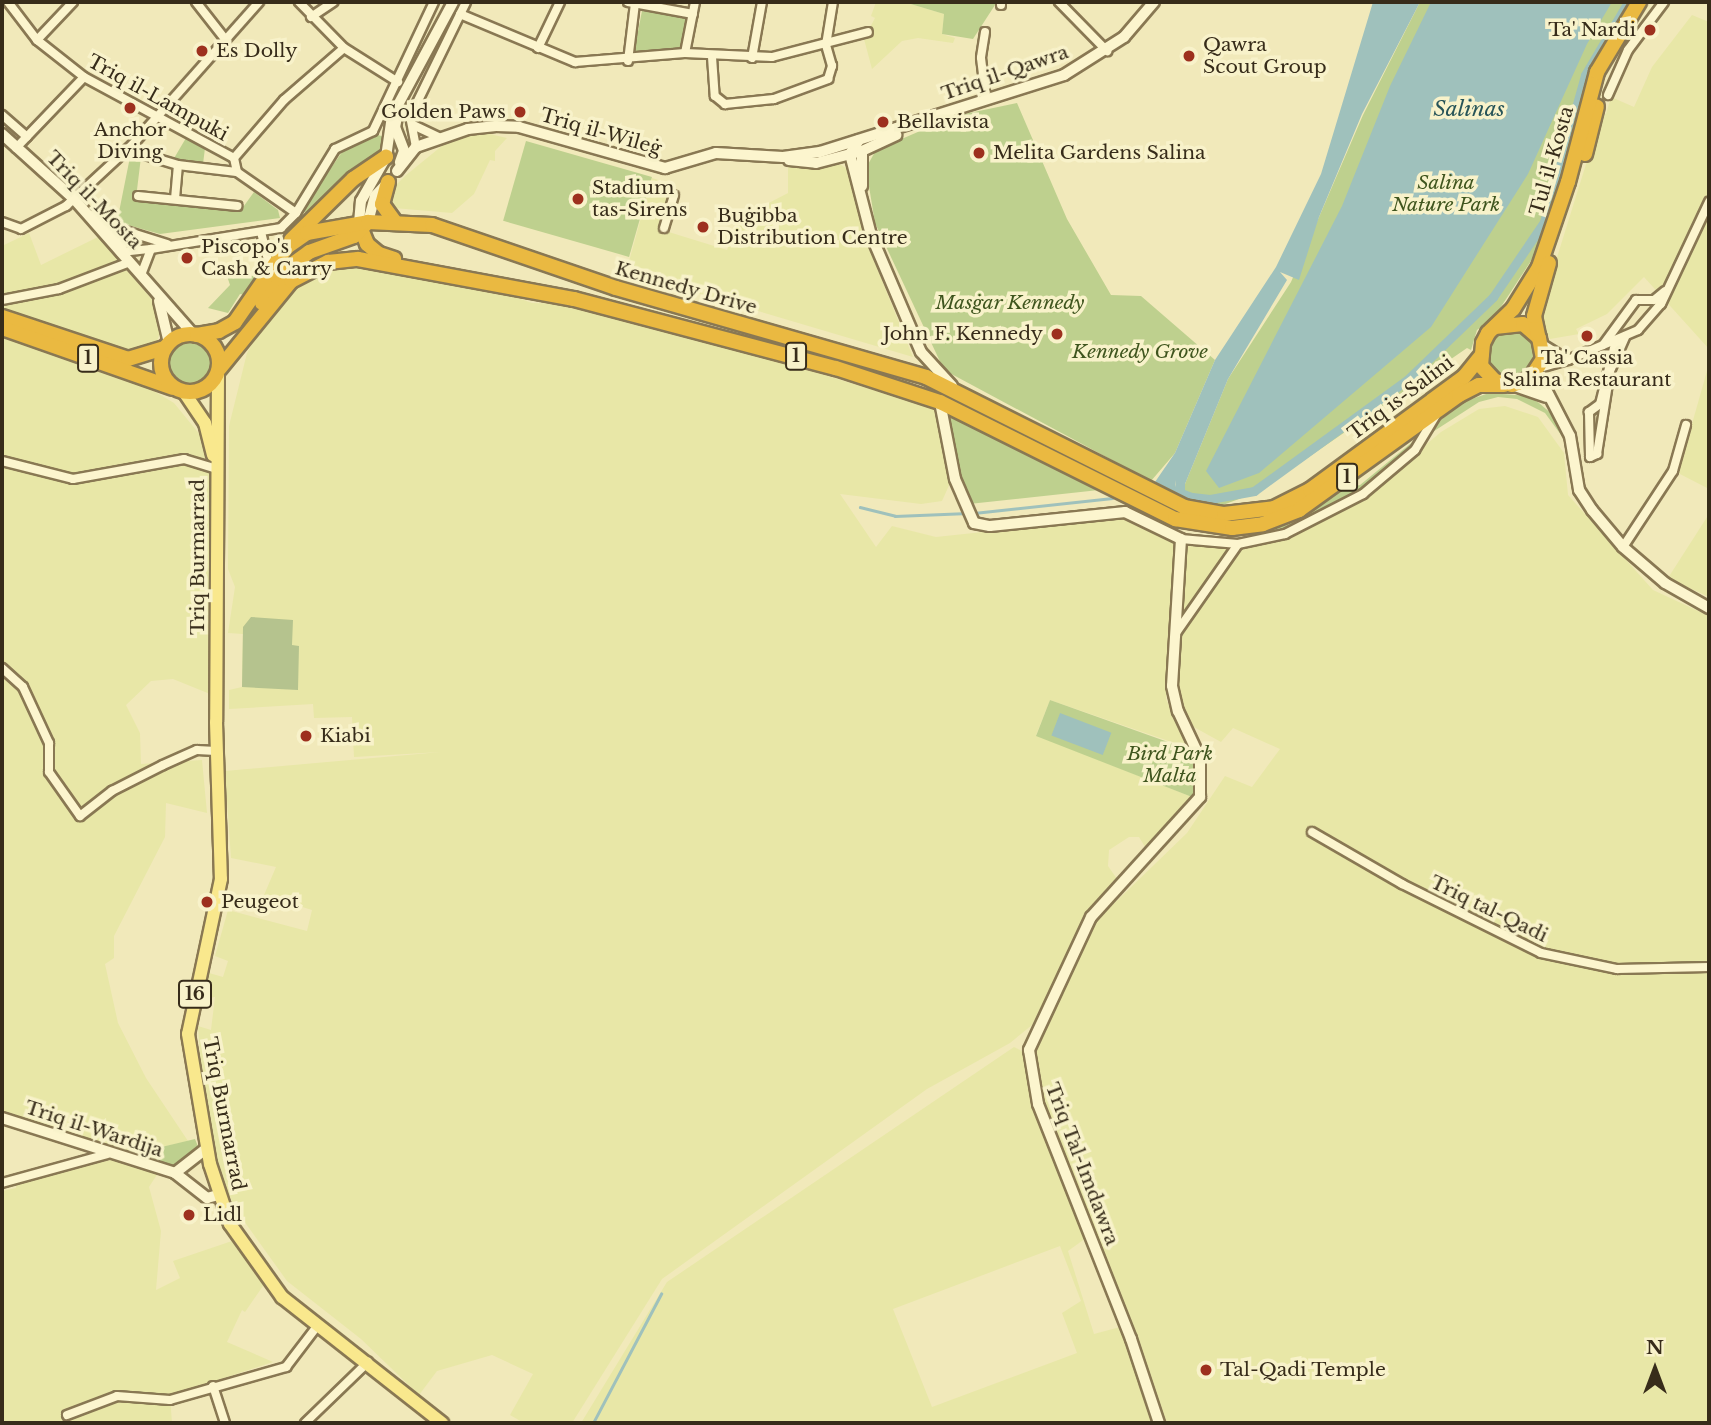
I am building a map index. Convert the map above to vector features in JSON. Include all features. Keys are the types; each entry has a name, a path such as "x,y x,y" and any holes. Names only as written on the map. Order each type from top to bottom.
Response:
{"highway":[{"name":"Tul il-Kosta","path":"1495,327 1513,309 1539,267 1568,182 1597,72 1639,2"},
{"name":"Tul il-Kosta","path":"1541,341 1534,316 1537,296 1569,207 1602,82 1622,38 1646,2"},
{"path":"287,247 312,216 386,157"},
{"path":"392,177 382,204 395,222"},
{"name":"Kennedy Drive","path":"195,334 219,331 235,322 287,247 321,228 395,222 471,235 616,288 908,372 954,388 1180,513"},
{"path":"249,328 278,278 290,266 309,252 362,225 379,254 478,279"},
{"name":"Kennedy Drive","path":"219,371 249,328 291,281 328,262 358,259 478,279 766,347 940,402 1180,513"},
{"name":"1","path":"2,317 128,359 195,334"},
{"path":"1495,327 1522,324 1541,341 1539,370"},
{"name":"1","path":"1482,355 1483,343 1495,327"},
{"name":"1","path":"2,328 179,390 200,391 219,371"},
{"path":"195,334 216,349 219,371"},
{"path":"167,346 163,374 179,390"},
{"path":"1482,355 1487,374 1508,385"},
{"name":"Triq is-Salini","path":"1180,513 1248,513 1292,500 1464,377 1482,355"},
{"name":"1","path":"1508,385 1539,370"},
{"name":"Triq is-Salini","path":"1180,513 1232,528 1263,524 1298,510 1439,409 1479,385 1508,385"}],"main road":[{"name":"Triq Burmarrad","path":"219,371 216,751 221,879 188,1034 207,1148 218,1195 260,1271 282,1297 368,1362 442,1423"},
{"name":"Triq Burmarrad","path":"179,390 205,424 217,469"}],"street":[{"name":"Triq il-Lampuki","path":"8,2 37,40 84,77 234,158 237,172"},
{"path":"37,40 73,2"},
{"path":"196,2 225,39"},
{"path":"2,222 21,229 45,219 74,199 157,115 259,2"},
{"path":"299,2 344,48 398,82"},
{"path":"311,17 333,2"},
{"path":"121,252 281,228 296,213 335,149 373,131 434,2"},
{"path":"362,225 365,192 386,157 390,124 453,2"},
{"path":"362,225 375,197 411,150 413,125 410,117 466,2"},
{"path":"538,48 560,2"},
{"path":"628,61 631,2 693,14"},
{"path":"685,53 695,2"},
{"path":"752,58 762,2"},
{"path":"712,57 715,96 725,104 761,101 828,79 832,66 826,45 833,2"},
{"path":"1059,2 1107,51"},
{"name":"Triq il-Qawra","path":"928,119 1064,75 1107,51 1137,26 1154,2"},
{"path":"1608,95 1628,50 1664,2"},
{"path":"460,14 575,62 628,61 685,53 752,58 826,45 868,32"},
{"path":"985,32 981,58 986,99"},
{"path":"234,158 284,100 344,48"},
{"path":"16,148 84,77"},
{"path":"399,107 398,136 411,150"},
{"name":"Triq il-Mosta","path":"2,115 27,137"},
{"name":"Triq il-Wileġ","path":"386,157 468,129 519,127 665,169 716,153 783,157 816,163 928,119"},
{"path":"413,125 439,137"},
{"name":"Triq il-Mosta","path":"2,134 74,199 157,295 195,334"},
{"path":"857,148 864,213 921,352 954,388"},
{"name":"Triq il-Wileġ","path":"783,157 857,148"},
{"path":"145,155 178,165 237,172 296,213"},
{"path":"176,199 178,165"},
{"path":"138,196 239,205"},
{"path":"664,228 674,196"},
{"path":"1616,340 1600,404 1589,412 1590,457 1597,454 1609,371 1625,337 1661,304 1709,202"},
{"path":"86,212 108,226 139,238 170,244"},
{"path":"108,226 122,244 121,252"},
{"path":"261,232 270,269"},
{"path":"121,252 125,243 139,238"},
{"path":"141,275 151,249"},
{"path":"2,300 59,289 130,262"},
{"path":"1603,345 1636,300 1654,300 1667,289"},
{"name":"Triq il-Mosta","path":"157,295 167,346"},
{"path":"1625,337 1539,370 1551,401 1570,436 1579,490 1623,547 1665,583 1709,608"},
{"path":"1541,341 1568,360"},
{"path":"908,372 920,360 921,352"},
{"path":"1508,385 1551,401"},
{"path":"940,402 955,479 974,523 1125,512 1181,539 1238,544 1262,541 1315,521 1363,494 1415,450 1439,409"},
{"path":"1623,547 1673,471 1686,425"},
{"path":"2,461 73,479 159,461 184,459 217,469"},
{"name":"Triq Tal-Imdawra","path":"1159,1423 1131,1339 1049,1137 1028,1059 1032,1035 1091,917 1200,797 1200,758 1178,711 1172,686 1181,539"},
{"path":"1175,634 1238,544"},
{"path":"2,668 23,687 49,743 49,772 80,816 112,791 163,765 197,750 216,751"},
{"name":"Triq tal-Qadi","path":"1312,832 1402,884 1541,953 1618,970 1709,967"},
{"name":"Triq il-Wardija","path":"2,1118 107,1154 176,1174 207,1198 218,1195"},
{"name":"Triq il-Wardija","path":"176,1174 207,1148"},
{"path":"2,1183 107,1154"},
{"path":"67,1415 117,1396 158,1401 286,1367 318,1325"},
{"path":"305,1423 368,1362"},
{"path":"213,1386 225,1423"}],"shaded area":[{"path":"876,2 904,2 944,14 942,34 955,38 953,43 918,38 902,41 872,69 864,39 875,18 871,16"},
{"path":"1692,15 1709,22 1709,349 1644,277 1607,314 1576,329 1579,334 1550,339 1543,325 1544,299 1602,113 1606,114 1611,97 1634,107 1652,67"},
{"path":"477,131 507,138 495,151 495,161 490,160 474,194 452,213 394,208 388,201 391,190 405,176 454,136"},
{"path":"788,165 841,165 852,172 864,236 913,357 626,272 652,178 671,184 659,229 727,250 740,218 788,193"},
{"path":"29,233 41,265 98,237 160,309 162,328 157,341 139,351 121,350 2,312 2,246"},
{"path":"354,264 478,284 532,303 563,304 730,346 938,410 951,481 942,501 921,504 840,494 876,547 892,526 936,537 1123,517 1172,538 1178,554 1166,699 1189,748 1050,700 1036,735 1192,797 1185,812 1147,850 1139,837 1129,837 1109,850 1108,866 1117,879 1086,916 1032,1025 1010,1043 927,1089 662,1279 572,1423 524,1423 510,1415 533,1374 492,1355 437,1371 419,1395 361,1339 287,1281 236,1210 216,1166 203,1097 198,1026 211,1030 215,997 202,999 209,973 223,977 228,961 215,956 228,910 307,931 312,910 264,895 276,867 231,858 225,771 441,752 354,757 352,717 314,718 313,704 229,709 229,690 242,687 243,634 228,633 235,587 228,569 229,426 247,353 281,294 311,272"},
{"path":"2,335 147,387 174,403 201,436 212,482 210,694 173,679 151,681 126,705 140,733 141,764 202,760 207,813 166,803 165,837 114,936 114,958 105,964 118,1023 146,1078 188,1141 128,1155 2,1116"},
{"path":"1709,364 1709,489 1678,473"},
{"path":"1505,406 1538,417 1564,453 1568,495 1653,590 1709,616 1709,1423 1163,1423 1110,1269 1039,1104 1032,1054 1085,934 1187,833 1225,776 1252,787 1280,749 1233,728 1221,742 1192,726 1175,687 1185,546 1226,548 1286,537 1366,495 1441,432 1479,409"},
{"path":"1709,514 1709,597 1668,578"},
{"path":"1014,1047 1024,1052 1031,1106 1086,1238 1068,1251 1094,1334 1120,1327 1155,1423 581,1423 667,1282","holes":["1060,1246 1081,1301 1062,1313 1077,1353 932,1407 893,1309"]},
{"path":"116,1159 158,1173 149,1187 161,1231 156,1290 180,1278 173,1261 235,1240 265,1283 245,1312 242,1310 227,1342 273,1362 170,1396 172,1423 2,1423 2,1191 16,1188 17,1180"}],"green space":[{"path":"904,2 995,2 995,5 973,39 942,34 944,14"},
{"name":"Salinas","path":"1420,2 1635,2 1614,36 1542,244 1495,316 1477,330 1471,350 1467,348 1258,492 1220,506 1200,505 1185,496 1185,484 1228,379 1291,282 1363,115"},
{"path":"642,11 688,18 682,45 671,54 633,57"},
{"name":"Masġar Kennedy","path":"1017,103 1067,219 1111,295 1141,296 1215,360 1175,453 1151,481 944,370 875,223 866,168 876,150 955,116"},
{"path":"374,134 385,137 383,152 306,213 302,210 342,152"},
{"path":"186,138 205,148 203,164 173,160"},
{"name":"Stadium tas-Sirens","path":"526,141 652,177 629,257 503,221"},
{"path":"130,157 141,157 136,198 241,210 254,192 278,210 280,218 160,234 117,222"},
{"path":"238,267 237,275 256,276 245,295 240,294 228,313 208,308 230,285 225,270"},
{"path":"1512,330 1529,337 1536,354 1529,371 1512,378 1495,371 1488,354 1495,337"},
{"path":"190,343 205,349 211,364 205,379 190,385 175,379 169,364 175,349"},
{"path":"1489,393 1528,396 1553,415 1564,439 1545,413 1517,399 1498,397 1479,402 1428,435 1434,425 1466,401"},
{"path":"951,417 1099,490 969,504 956,477 949,432"},
{"path":"1421,435 1408,453 1366,488 1277,534 1251,540 1248,534 1293,520 1342,489 1360,485"},
{"path":"251,617 293,620 292,645 299,646 298,690 242,687 243,627"},
{"name":"Bird Park Malta","path":"1050,700 1196,752 1199,788 1192,797 1036,736"},
{"path":"195,1139 199,1149 173,1168 128,1155"}],"water":[{"path":"1373,2 1420,2 1362,114 1319,217 1299,280 1280,272 1287,280 1228,379 1185,484 1185,496 1176,492 1176,480 1175,492 1155,482 1175,453 1215,360 1276,267 1321,174"},
{"name":"Salinas","path":"1431,2 1612,2 1587,44 1528,174 1431,327 1259,473 1219,488 1206,471 1342,206 1390,86"},
{"path":"1060,713 1111,733 1103,755 1051,735"}],"waterway":[{"path":"1179,487 1178,492 1210,499 1254,491 1407,380 1493,297 1544,222 1585,75 1628,2"},
{"path":"974,513 1112,498"},
{"path":"860,507 895,516 968,513"},
{"path":"593,1423 661,1294"}],"place":[{"name":"Ta' Nardi","path":"1650,30"},
{"name":"Es Dolly","path":"202,51"},
{"name":"Qawra Scout Group","path":"1189,56"},
{"name":"Anchor Diving","path":"130,108"},
{"name":"Golden Paws","path":"520,112"},
{"name":"Bellavista","path":"883,122"},
{"name":"Melita Gardens Salina","path":"979,153"},
{"name":"Stadium tas-Sirens","path":"578,199"},
{"name":"Buġibba Distribution Centre","path":"703,227"},
{"name":"Piscopo's Cash & Carry","path":"187,258"},
{"name":"John F. Kennedy","path":"1057,334"},
{"name":"Ta' Cassia Salina Restaurant","path":"1587,336"},
{"name":"Kiabi","path":"306,736"},
{"name":"Peugeot","path":"207,902"},
{"name":"Lidl","path":"189,1215"},
{"name":"Tal-Qadi Temple","path":"1206,1370"}],"park label":[{"name":"Salina Nature Park","path":"1446,194"},
{"name":"Kennedy Grove","path":"1140,352"}]}
